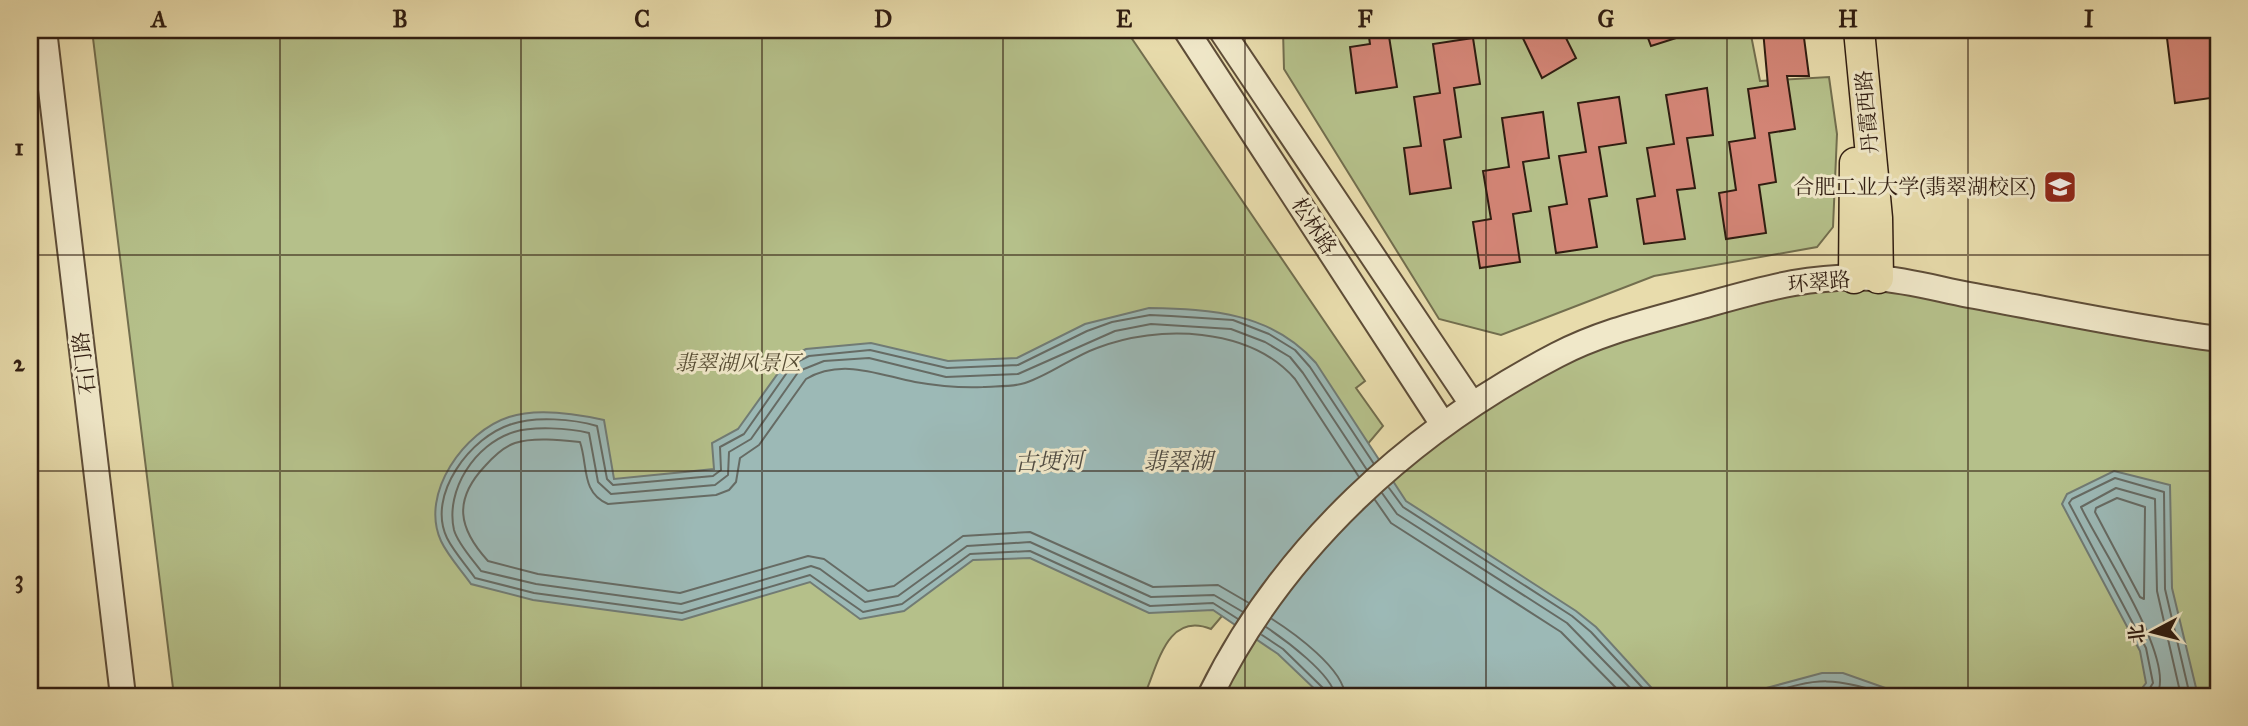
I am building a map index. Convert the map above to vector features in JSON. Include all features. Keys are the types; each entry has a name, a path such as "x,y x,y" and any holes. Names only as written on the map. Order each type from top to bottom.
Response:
{"main road":[{"name":"丹霞西路","path":"1846,30 1866,278"},
{"name":"丹霞西路","path":"1859,30 1877,219 1866,278"}],"street":[{"name":"石门路","path":"44,30 124,696"},
{"name":"松林路","path":"1186,30 1442,423"},
{"name":"松林路","path":"1221,30 1472,404"},
{"name":"环翠路","path":"1210,696 1226,665 1287,574 1323,530 1411,449 1442,423 1472,404 1559,354 1619,329 1795,281 1866,278 2218,339"}],"green space":[{"name":"翡翠湖风景区","path":"92,30 1126,30 1365,381 1356,388 1383,426 1211,629 1196,625 1174,634 1160,656 1144,696 174,696"},
{"path":"1283,30 1750,30 1760,81 1829,77 1837,134 1833,227 1817,247 1654,276 1501,335 1439,319 1284,69"},
{"path":"1854,278 2218,339 2218,696 1210,696 1323,530 1559,354"}],"water":[{"name":"翡翠湖","path":"1149,308 1195,310 1240,317 1280,333 1299,346 1316,363 1406,501 1576,611 1596,627 1659,696 1322,696 1278,654 1213,610 1149,613 1030,558 973,560 904,611 860,619 810,582 682,620 533,600 471,584 441,541 436,522 436,503 450,466 477,436 493,424 509,417 544,412 604,420 614,479 714,469 712,443 738,429 789,358 806,349 871,343 948,361 1017,358 1085,324"},
{"path":"2114,471 2170,485 2172,588 2198,696 2136,696 2146,683 2140,651 2062,504 2067,494"},
{"path":"1822,673 1843,673 1908,696 1737,696"}],"building":[{"path":"1368,30 1388,30 1397,87 1356,93 1350,47 1370,44"},
{"path":"1519,30 1562,30 1576,58 1542,78"},
{"path":"1645,30 1692,30 1692,33 1651,46"},
{"path":"1763,30 1803,30 1809,76 1787,76 1795,129 1769,133 1776,182 1759,185 1766,233 1726,239 1719,193 1736,190 1729,142 1755,138 1748,89 1768,86"},
{"path":"2166,30 2214,30 2218,97 2175,103"},
{"path":"1473,38 1480,84 1454,88 1461,137 1444,140 1451,188 1410,194 1404,148 1421,146 1414,97 1440,93 1433,44"},
{"path":"1707,88 1713,135 1687,138 1695,188 1677,190 1685,239 1644,244 1637,199 1655,196 1647,148 1674,144 1666,95"},
{"path":"1619,97 1626,143 1599,147 1607,196 1589,199 1597,247 1556,253 1549,207 1567,204 1559,156 1586,152 1578,103"},
{"path":"1543,112 1549,158 1523,162 1531,211 1513,214 1520,262 1480,268 1473,222 1491,219 1483,171 1509,167 1502,118"}],"place":[{"name":"合肥工业大学(翡翠湖校区)","path":"2060,187"}],"water label":[{"name":"古埂河","path":"1049,461"}]}
